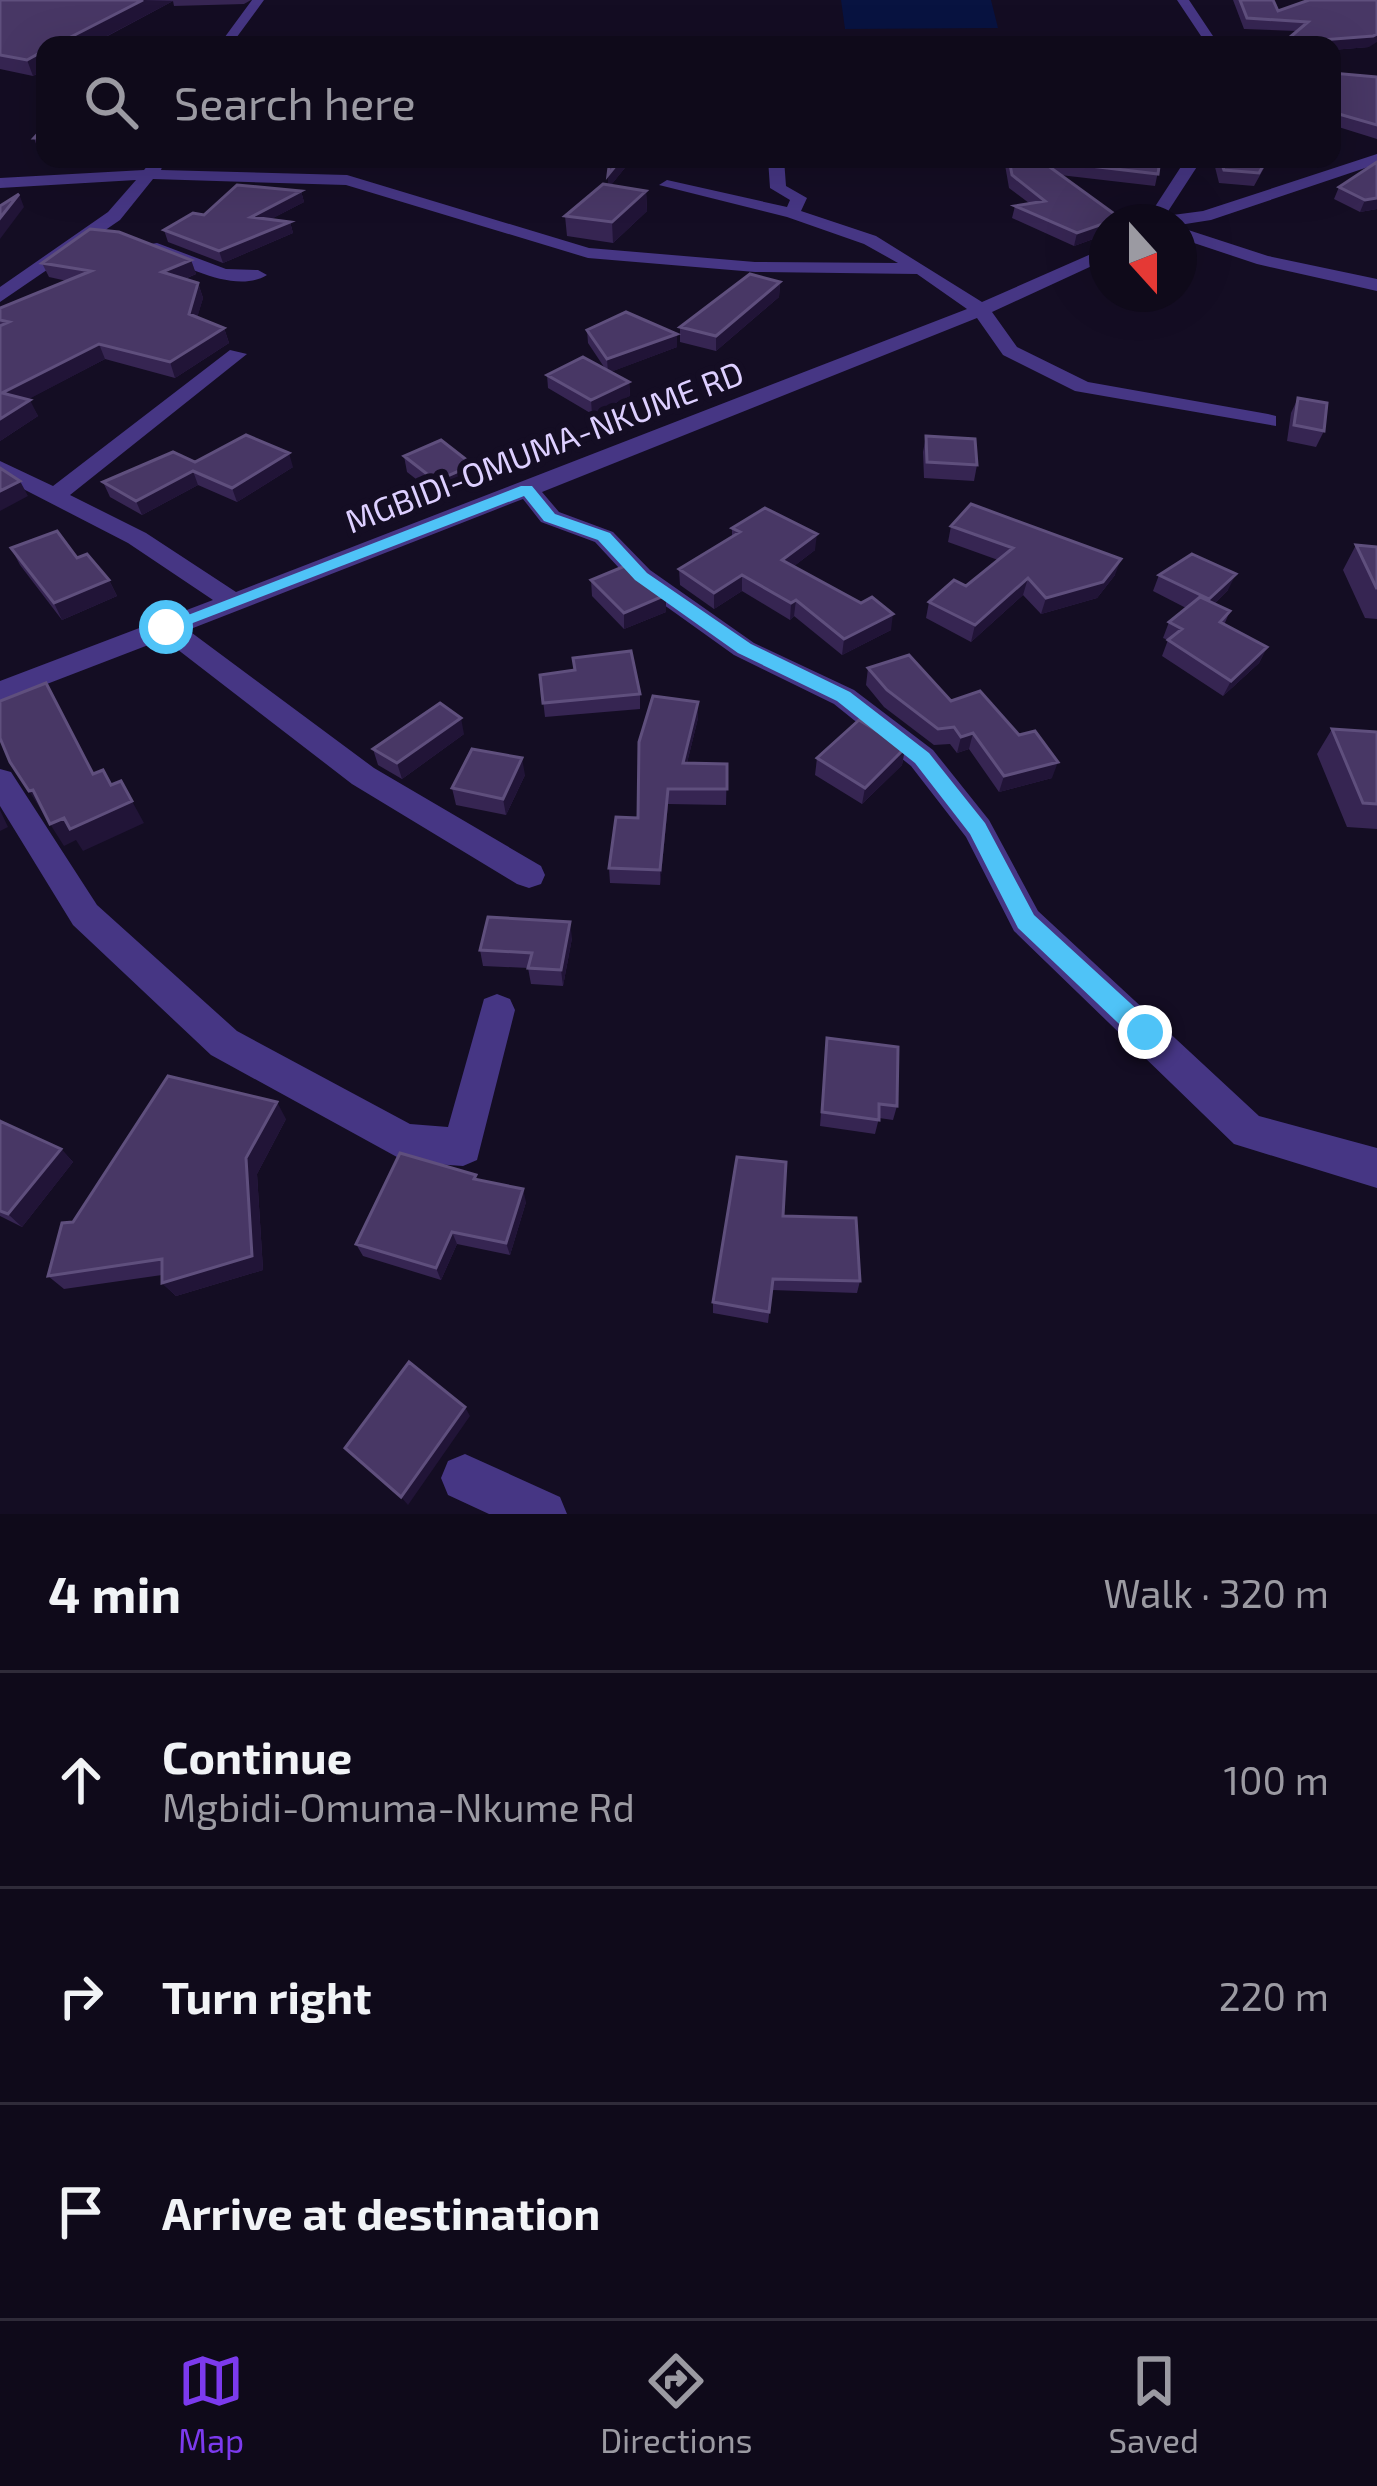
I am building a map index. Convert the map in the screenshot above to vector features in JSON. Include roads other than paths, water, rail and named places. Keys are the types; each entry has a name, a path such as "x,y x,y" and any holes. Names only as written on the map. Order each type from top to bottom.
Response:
{"street":[{"path":"232,36 258,0"},
{"path":"1183,0 1207,36"},
{"path":"1197,217 1377,159"},
{"path":"0,183 146,168"},
{"path":"0,296 101,227 155,168"},
{"path":"171,168 347,180 395,199 588,253 755,267 921,269"},
{"path":"777,168 778,188 799,198 792,213"},
{"path":"1168,204 1189,168"},
{"path":"667,185 792,213 870,240 981,310 1010,352 1082,388 1268,421"},
{"path":"101,227 122,235"},
{"path":"1197,237 1352,283 1377,286"},
{"path":"142,243 224,274 258,275"},
{"name":"MGBIDI-OMUMA-NKUME RD","path":"0,692 981,310 1089,260"},
{"path":"1352,283 1377,308"},
{"path":"54,496 237,354"},
{"path":"0,468 136,538 233,602"},
{"path":"527,489 550,517 604,537 641,577 727,637 844,697 922,758 977,829 1026,921 1248,1132 1377,1168"},
{"path":"166,627 363,776 529,875"},
{"path":"0,780 85,915 224,1043 406,1142 463,1147 497,1010"},
{"path":"465,1478 543,1514"}]}
